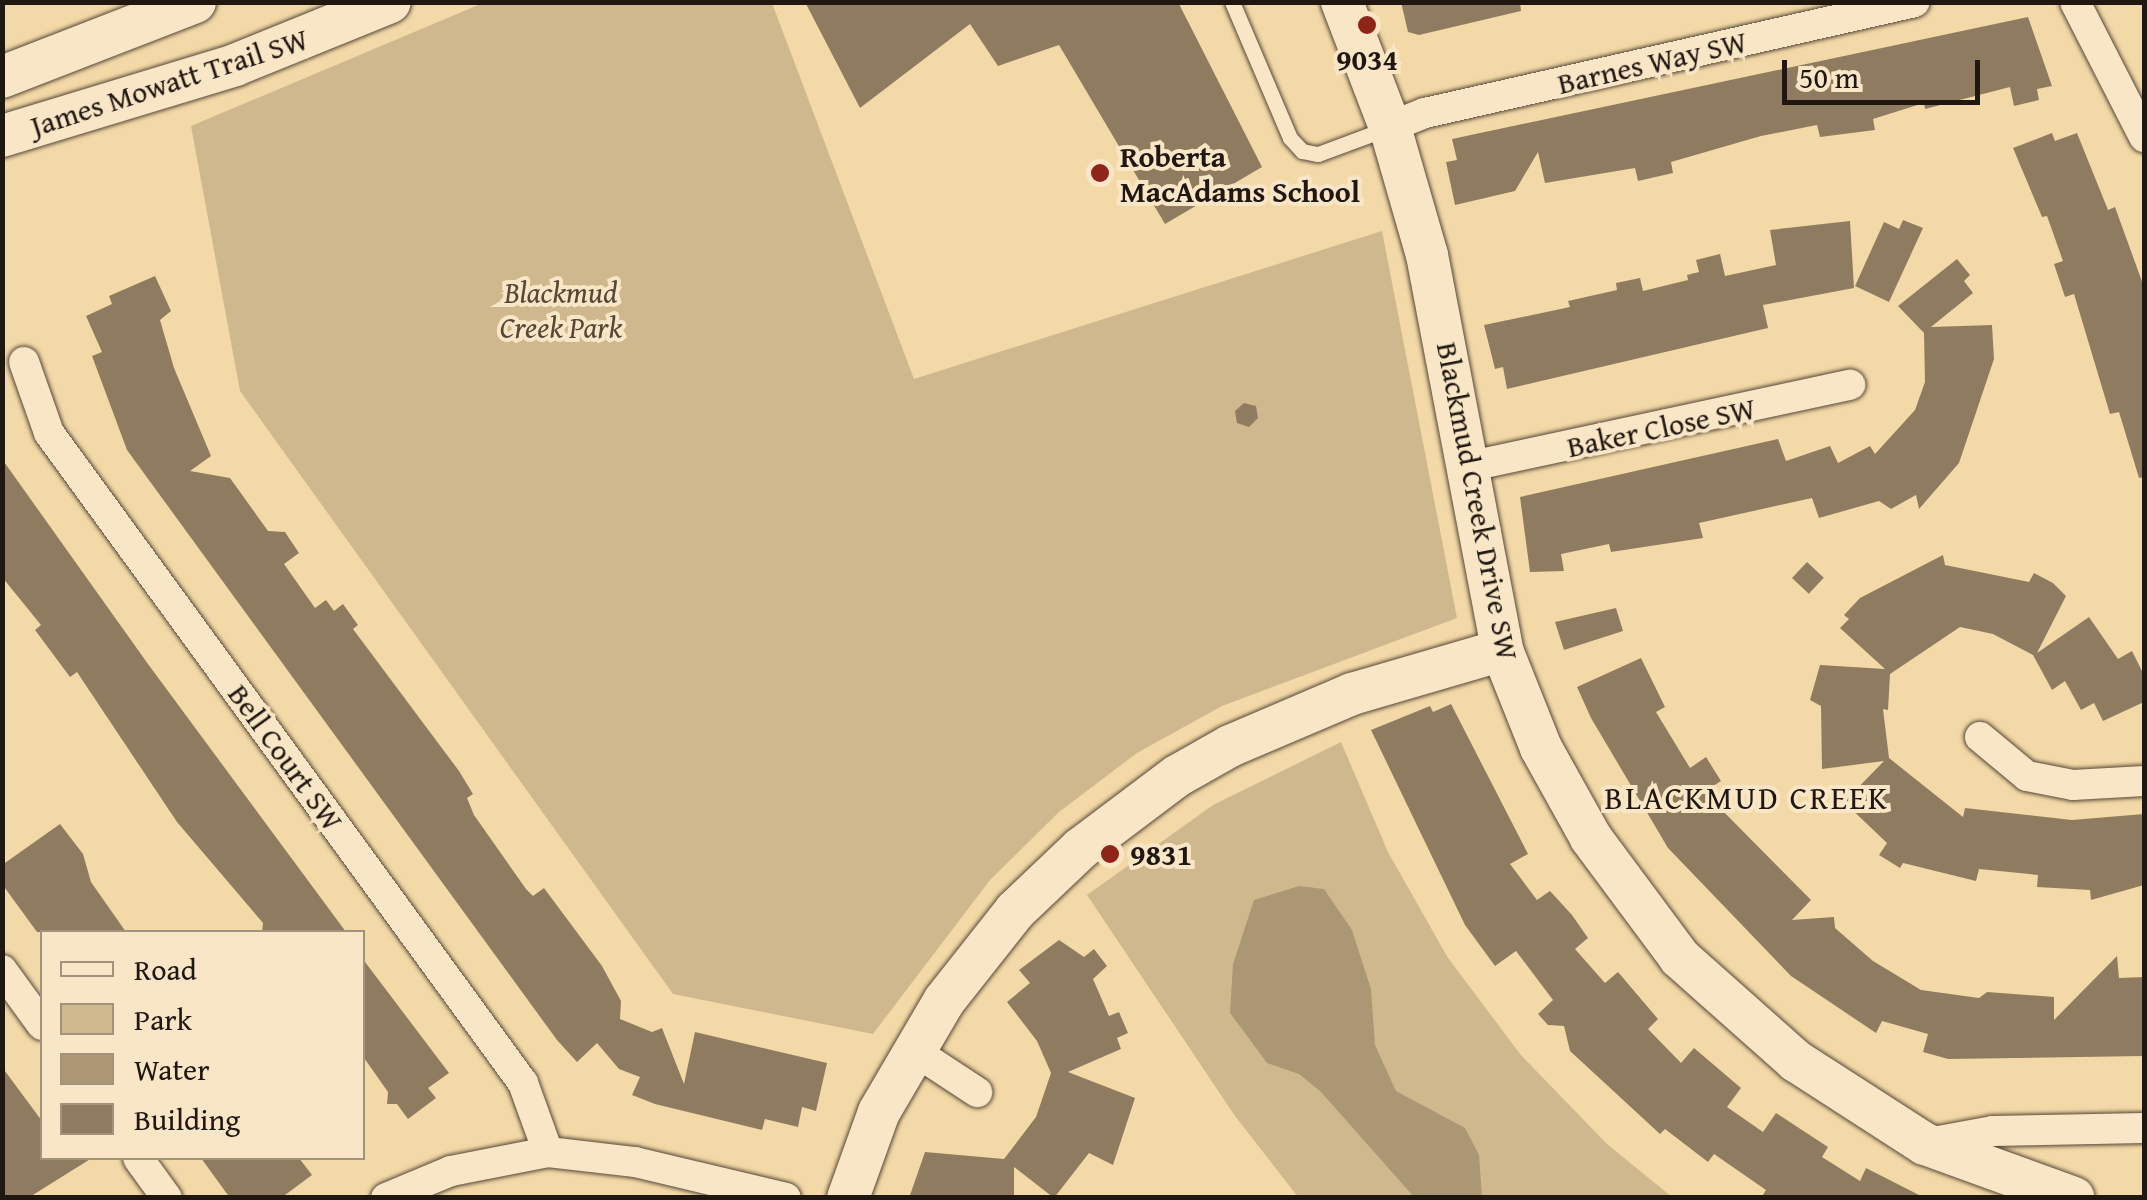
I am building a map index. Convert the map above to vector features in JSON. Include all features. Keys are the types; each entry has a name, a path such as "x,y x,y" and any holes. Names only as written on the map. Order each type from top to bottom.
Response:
{"street":[{"name":"James Mowatt Trail SW","path":"2,77 195,2"},
{"name":"James Mowatt Trail SW","path":"2,136 236,65 390,2"},
{"name":"Blackmud Creek Drive SW","path":"1342,2 1390,127 1439,303 1502,650 1565,797 1616,878 1680,958 1796,1062 1925,1144 2074,1198"},
{"name":"Barnes Way SW","path":"1390,127 1424,113 1915,2"},
{"path":"2075,2 2144,137"},
{"name":"Bell Court SW","path":"24,362 49,433 523,1083 548,1152"},
{"name":"Baker Close SW","path":"1471,466 1850,386"},
{"path":"848,1198 880,1112 913,1050 1016,911 1080,848 1177,776 1293,716 1502,650"},
{"path":"1980,736 2012,768 2038,779 2073,785 2144,781"},
{"path":"2,970 40,1022"},
{"path":"913,1050 977,1092"},
{"path":"1925,1144 1993,1131 2144,1128"},
{"path":"386,1198 451,1171 548,1152 635,1162 786,1198"},
{"path":"139,1160 167,1198"}],"lane":[{"path":"1232,2 1302,152 1318,154 1390,127"}],"green space":[{"name":"Blackmud Creek Park","path":"483,3 772,3 914,379 1382,231 1457,618 1222,706 1137,753 1059,812 990,880 873,1034 673,994 240,391 191,126"},
{"path":"1341,742 1388,852 1448,958 1520,1054 1607,1144 1672,1197 1298,1197 1235,1116 1087,895 1213,805"}],"water":[{"path":"1299,886 1324,889 1352,930 1371,989 1375,1045 1396,1091 1465,1128 1479,1155 1482,1197 1414,1197 1321,1092 1299,1074 1267,1063 1230,1013 1233,964 1254,900"}],"building":[{"path":"805,2 1178,2 1262,167 1165,224 1059,45 998,66 970,24 860,108"},
{"path":"1401,2 1520,2 1521,11 1419,35 1408,32"},
{"path":"2028,17 2052,86 2037,89 2039,100 2014,106 2010,87 1925,109 1924,103 1873,119 1875,130 1820,137 1817,125 1761,136 1671,162 1673,173 1638,181 1635,168 1545,183 1538,152 1515,191 1455,205 1446,162 1457,160 1452,139"},
{"path":"2052,133 2055,141 2077,133 2108,210 2115,207 2144,287 2144,477 2139,478 2119,412 2110,414 2074,294 2065,297 2054,264 2063,261 2047,216 2042,217 2013,148"},
{"path":"1903,220 1923,228 1889,302 1855,286 1884,222 1899,229"},
{"path":"1850,221 1854,288 1763,305 1768,328 1507,389 1503,367 1495,369 1484,325 1570,307 1568,301 1617,290 1616,283 1640,278 1643,291 1688,280 1687,275 1699,272 1696,260 1720,254 1725,276 1776,265 1770,230"},
{"path":"1957,259 1970,275 1964,281 1973,293 1931,327 1992,325 1994,359 1959,463 1919,509 1916,495 1891,509 1879,501 1819,518 1812,498 1699,523 1703,538 1611,552 1609,544 1561,554 1564,571 1530,572 1520,497 1778,439 1786,461 1830,446 1838,463 1870,446 1875,454 1915,410 1925,382 1924,333 1898,306"},
{"path":"155,276 171,311 160,320 174,368 211,456 190,471 230,478 268,531 285,532 299,553 284,564 315,608 326,600 334,611 343,604 358,625 353,629 459,771 473,794 467,798 474,815 526,889 533,896 544,888 602,966 621,1001 620,1019 652,1032 662,1028 684,1084 695,1032 827,1063 816,1111 802,1107 798,1127 765,1119 762,1130 655,1104 632,1095 640,1077 619,1069 597,1043 577,1062 557,1040 127,450 92,356 102,352 86,316 112,304 109,296"},
{"path":"1244,403 1256,406 1258,418 1249,427 1237,423 1235,411"},
{"path":"2,459 345,930 262,930 263,923 177,822 77,672 70,677 35,630 41,625 2,577"},
{"path":"1943,555 1945,565 2029,582 2034,573 2053,583 2066,596 2037,653 2089,617 2118,659 2132,651 2144,675 2144,702 2103,721 2094,703 2081,710 2065,681 2052,690 2033,655 1993,634 1960,627 1890,674 1888,710 1883,709 1889,758 1963,817 1965,808 2072,820 2144,814 2144,885 2091,900 2090,890 2037,887 2038,875 1979,869 1976,881 1903,863 1900,868 1879,855 1887,843 1844,802 1884,761 1822,769 1821,706 1810,700 1820,665 1885,669 1840,628 1849,619 1844,615 1860,598"},
{"path":"1807,562 1824,578 1809,594 1792,578"},
{"path":"1616,608 1623,631 1564,650 1555,622"},
{"path":"1641,658 1665,707 1656,712 1690,768 1706,757 1721,781 1710,788 1712,800 1811,900 1792,920 1834,917 1835,928 1873,961 1921,990 1979,998 1987,992 2054,997 2054,1020 2117,956 2119,978 2144,977 2144,1056 1948,1059 1923,1052 1928,1034 1882,1021 1876,1033 1791,976 1668,848 1591,718 1577,687"},
{"path":"1451,704 1528,854 1510,864 1537,900 1550,891 1572,915 1588,938 1575,949 1605,983 1618,972 1658,1019 1648,1029 1681,1063 1694,1048 1741,1088 1727,1107 1763,1132 1776,1113 1828,1147 1822,1157 1860,1181 1866,1168 1925,1198 1761,1198 1766,1190 1714,1154 1708,1162 1665,1129 1660,1134 1570,1051 1564,1026 1548,1025 1538,1014 1553,1000 1516,951 1495,966 1465,925 1371,730 1430,706 1433,712"},
{"path":"60,824 83,854 91,882 125,930 37,932 2,884 2,865"},
{"path":"1059,940 1084,957 1094,949 1107,966 1093,979 1109,1016 1119,1012 1128,1033 1117,1038 1121,1049 1068,1072 1135,1098 1113,1165 1089,1153 1054,1198 1014,1167 1014,1198 909,1198 925,1152 1004,1159 1036,1117 1051,1073 1037,1041 1007,1002 1030,983 1019,970"},
{"path":"365,962 449,1073 428,1088 436,1098 408,1119 397,1104 387,1104 388,1092 365,1059"},
{"path":"2,1067 40,1118 40,1160 89,1160 28,1198 2,1198"},
{"path":"202,1160 301,1160 312,1175 281,1198 230,1198"}],"place":[{"name":"9034","path":"1367,25"},
{"name":"Roberta MacAdams School","path":"1100,173"},
{"name":"9831","path":"1110,854"}],"district":[{"name":"BLACKMUD CREEK","path":"1747,798"}]}
